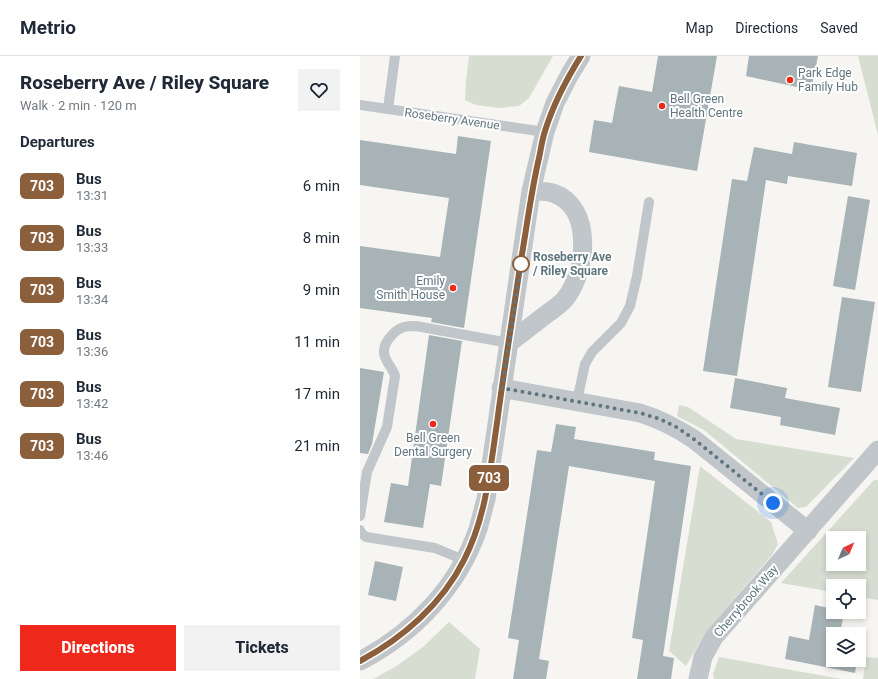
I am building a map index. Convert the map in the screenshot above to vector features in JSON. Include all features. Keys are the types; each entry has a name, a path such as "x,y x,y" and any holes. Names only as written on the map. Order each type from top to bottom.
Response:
{"street":[{"path":"360,661 398,638 416,623 434,604 447,588 464,560 477,530 486,499 532,191 544,132 555,103 581,56"},
{"path":"509,342 564,301 573,288 581,264 583,237 579,219 568,202 552,193 532,191"},
{"path":"502,388 640,413 660,419 678,428 695,440 808,531"},
{"name":"Cherrybrook Way","path":"698,679 703,656 714,637 878,450"}],"lane":[{"path":"388,109 395,56"},
{"name":"Roseberry Avenue","path":"360,105 544,132"},
{"path":"577,401 585,364 592,352 621,323 630,306 637,276 649,202"},
{"path":"360,516 367,472 387,427 395,376 384,353 386,343 395,332 404,327 416,326 509,342"},
{"path":"360,530 366,537 435,548 464,560"}],"shaded area":[{"path":"469,56 553,56 529,98 519,106 499,108 476,105 465,100"},
{"path":"858,56 878,56 878,135"},
{"path":"679,405 688,407 736,439 854,458 806,507 798,508 704,430 677,416"},
{"path":"700,466 771,522 778,544 772,555 706,632 686,666 669,651"},
{"path":"874,480 878,480 878,600 866,598 866,579 826,579 826,591 781,583 826,533 826,571 866,571 866,531 828,531"},
{"path":"449,622 480,649 475,679 373,679 395,667 423,647"},
{"path":"719,657 842,679 714,679 713,674"},
{"path":"866,657 878,658 878,679 863,679 865,667 866,667"}],"building":[{"name":"Bell Green Health Centre","path":"658,56 717,56 697,171 589,152 594,120 612,123 619,86 652,92"},
{"name":"Park Edge Family Hub","path":"749,56 818,56 811,90 746,76"},
{"path":"458,136 491,141 464,328 431,322 432,318 360,308 360,246 440,257 449,198 360,185 360,140 456,154"},
{"path":"794,142 857,153 852,186 788,176 787,184 766,180 737,376 703,371 732,179 747,181 754,147 792,154"},
{"path":"848,196 870,200 855,290 833,286"},
{"path":"842,297 875,302 861,392 828,387"},
{"path":"429,335 462,341 441,486 430,484 423,528 384,522 391,483 408,486"},
{"path":"360,368 384,372 372,444 368,454 360,453"},
{"path":"735,378 787,388 785,398 840,408 835,435 780,425 781,417 730,408"},
{"path":"556,424 576,427 574,439 655,452 654,460 691,466 663,656 674,658 671,679 637,679 643,640 632,638 655,481 569,466 539,659 549,661 546,679 513,679 519,640 508,638 537,450 551,452"},
{"path":"375,561 403,567 396,601 368,595"},
{"path":"815,605 826,607 826,619 843,619 841,627 826,627 826,667 856,667 855,673 785,659 789,636 809,640"}],"bus line":[{"name":"703","path":"360,661 398,638 416,623 434,604 451,583 464,560 477,530 486,499 532,191 544,132 555,103 581,56"}],"place":[{"name":"Park Edge Family Hub","path":"790,80"},
{"name":"Bell Green Health Centre","path":"662,106"},
{"name":"Roseberry Ave / Riley Square","path":"521,264"},
{"name":"Emily Smith House","path":"453,288"},
{"name":"Bell Green Dental Surgery","path":"433,424"}],"route":[{"path":"521,264 522,258 502,388 640,413 660,419 678,428 695,440 773,503"}]}
